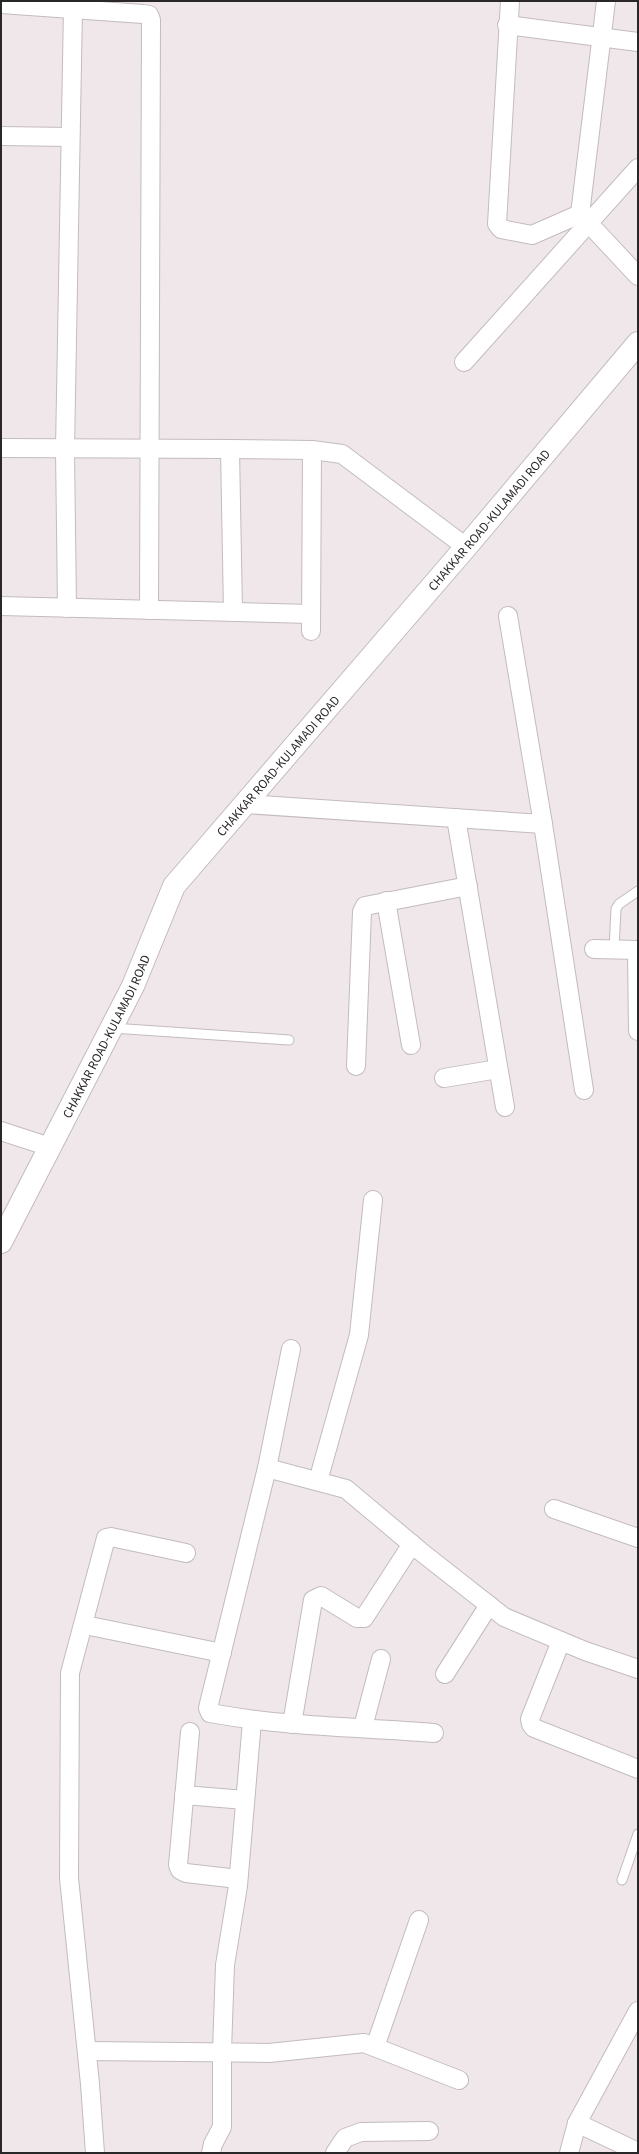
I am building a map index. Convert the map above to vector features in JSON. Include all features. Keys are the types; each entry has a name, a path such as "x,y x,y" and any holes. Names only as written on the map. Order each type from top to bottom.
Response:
{"street":[{"path":"510,1 497,224 501,229 532,235 584,219"},
{"path":"606,1 584,219 638,276"},
{"path":"1,4 143,14 149,15 151,20 149,610"},
{"path":"67,608 65,449 73,8"},
{"path":"508,25 638,42"},
{"path":"1,136 70,136"},
{"path":"464,362 584,219 638,168"},
{"name":"CHAKKAR ROAD-KULAMADI ROAD","path":"1,1242 133,986 174,886 466,547 638,343"},
{"path":"1,448 312,450 342,454 466,547"},
{"path":"230,449 233,612"},
{"path":"1,606 233,612 311,623 312,450"},
{"path":"508,616 543,824 584,1090"},
{"path":"245,804 543,824"},
{"path":"456,818 505,1107"},
{"path":"356,1066 362,912 365,906 468,886"},
{"path":"386,902 411,1045"},
{"path":"594,949 638,950 638,1031"},
{"path":"444,1078 498,1069"},
{"path":"1,1131 50,1147"},
{"path":"318,1481 359,1335 373,1200"},
{"path":"291,1349 267,1468 209,1702 210,1713 251,1729 292,1724 363,1727 434,1733"},
{"path":"267,1468 339,1486 351,1492 412,1544 504,1617 561,1641 638,1670"},
{"path":"554,1509 638,1538"},
{"path":"95,2153 87,2051 69,1878 72,1667 106,1538 111,1537 186,1553"},
{"path":"292,1724 313,1600 321,1596 357,1618 364,1618 412,1544"},
{"path":"445,1674 489,1605"},
{"path":"84,1625 222,1653"},
{"path":"561,1641 530,1719 531,1724 534,1728 638,1769"},
{"path":"363,1727 381,1659"},
{"path":"210,2153 212,2144 222,2127 222,2051 225,1965 238,1879 251,1729"},
{"path":"190,1732 178,1865 180,1870 186,1873 238,1879"},
{"path":"184,1796 245,1800"},
{"path":"376,2047 418,1920"},
{"path":"569,2153 577,2123 638,2011"},
{"path":"87,2051 222,2051 269,2053 354,2043 376,2047 459,2080"},
{"path":"577,2123 638,2152"},
{"path":"335,2153 345,2138 361,2132 429,2131"}],"lane":[{"path":"614,949 616,909 619,904 638,891"},
{"path":"112,1028 289,1040"},
{"path":"622,1880 638,1834"}]}
